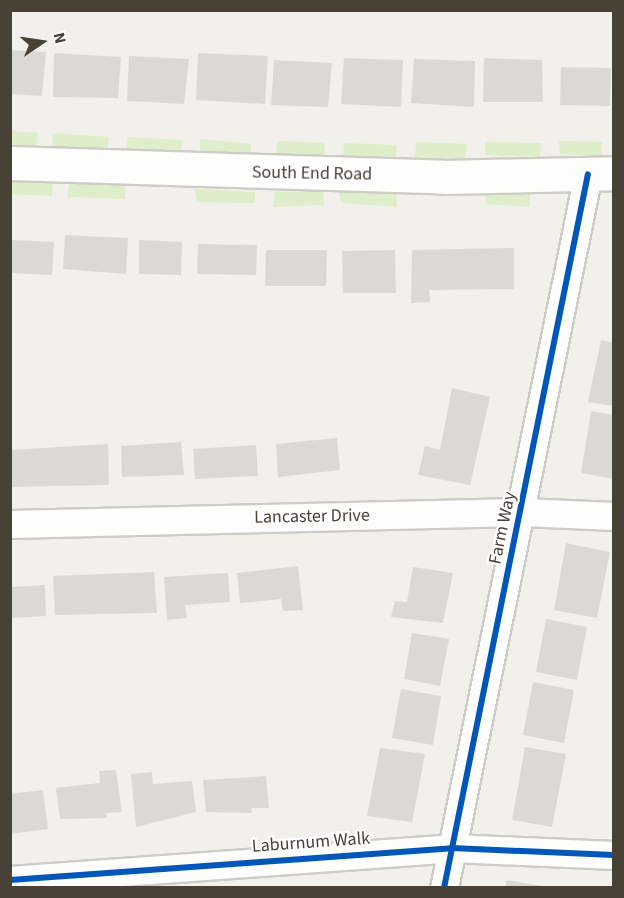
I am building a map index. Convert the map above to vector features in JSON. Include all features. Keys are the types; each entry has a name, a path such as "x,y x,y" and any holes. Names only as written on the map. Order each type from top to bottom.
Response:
{"street":[{"name":"South End Road","path":"10,163 444,177 601,174"},
{"name":"Farm Way","path":"444,888 522,512 601,174"},
{"name":"Lancaster Drive","path":"10,524 522,512 614,516"},
{"name":"Laburnum Walk","path":"10,880 452,848 614,855"}],"green space":[{"path":"10,131 38,133 36,148 11,146"},
{"path":"52,133 109,137 107,154 53,150"},
{"path":"128,137 182,140 181,154 126,151"},
{"path":"200,139 251,144 251,160 200,158"},
{"path":"277,141 325,143 324,160 276,157"},
{"path":"559,141 602,142 601,156 560,154"},
{"path":"416,142 467,144 465,158 415,159"},
{"path":"485,142 542,143 540,157 485,155"},
{"path":"344,143 397,145 395,161 343,159"},
{"path":"11,177 53,180 52,196 11,194"},
{"path":"70,181 125,186 125,199 67,197"},
{"path":"195,189 255,192 255,203 197,202"},
{"path":"323,191 324,205 273,207 275,192"},
{"path":"338,191 396,191 397,207 341,203"},
{"path":"530,191 530,207 486,204 485,192"}],"building":[{"path":"10,50 46,52 42,96 10,94"},
{"path":"54,53 121,57 118,98 53,97"},
{"path":"198,53 268,56 265,104 196,100"},
{"path":"129,56 189,59 184,104 127,101"},
{"path":"344,58 403,60 401,107 341,104"},
{"path":"484,58 542,60 543,102 483,102"},
{"path":"414,59 475,61 474,107 411,103"},
{"path":"274,60 332,63 328,107 271,105"},
{"path":"561,67 611,68 610,106 560,105"},
{"path":"65,235 128,238 126,274 63,269"},
{"path":"10,240 54,242 52,275 10,273"},
{"path":"139,240 182,242 181,275 139,274"},
{"path":"198,244 257,245 256,275 197,274"},
{"path":"514,248 514,289 429,290 430,302 411,303 412,250"},
{"path":"266,250 327,250 326,286 265,286"},
{"path":"395,250 396,293 343,293 342,251"},
{"path":"601,340 614,343 614,406 588,402"},
{"path":"452,388 490,397 470,485 418,475 425,446 440,450"},
{"path":"591,411 614,415 614,479 581,473"},
{"path":"337,438 340,470 278,477 276,444"},
{"path":"181,442 184,475 122,477 121,446"},
{"path":"108,444 109,485 10,487 10,450"},
{"path":"256,445 258,476 195,479 193,449"},
{"path":"566,543 610,552 597,618 554,610"},
{"path":"298,566 303,610 283,611 281,599 240,603 237,573"},
{"path":"413,567 453,573 443,623 391,617 395,601 407,602"},
{"path":"154,572 157,613 55,615 53,576"},
{"path":"228,573 230,602 185,605 187,618 167,620 164,577"},
{"path":"45,585 46,616 10,618 10,587"},
{"path":"546,619 587,627 577,680 536,672"},
{"path":"412,633 449,639 440,686 404,679"},
{"path":"533,682 574,690 564,743 523,735"},
{"path":"401,689 441,696 433,745 392,738"},
{"path":"525,747 566,754 552,827 512,820"},
{"path":"380,748 425,754 412,822 367,816"},
{"path":"116,770 122,812 106,813 107,818 60,819 56,788 100,783 99,771"},
{"path":"152,772 153,784 192,781 196,812 136,827 131,774"},
{"path":"266,776 269,808 251,808 252,813 206,812 203,780"},
{"path":"43,790 48,829 10,834 10,794"},
{"path":"507,880 542,886 542,888 505,888"}],"cycle path":[{"path":"444,888 588,174"},
{"path":"10,880 452,848 614,855"}]}
